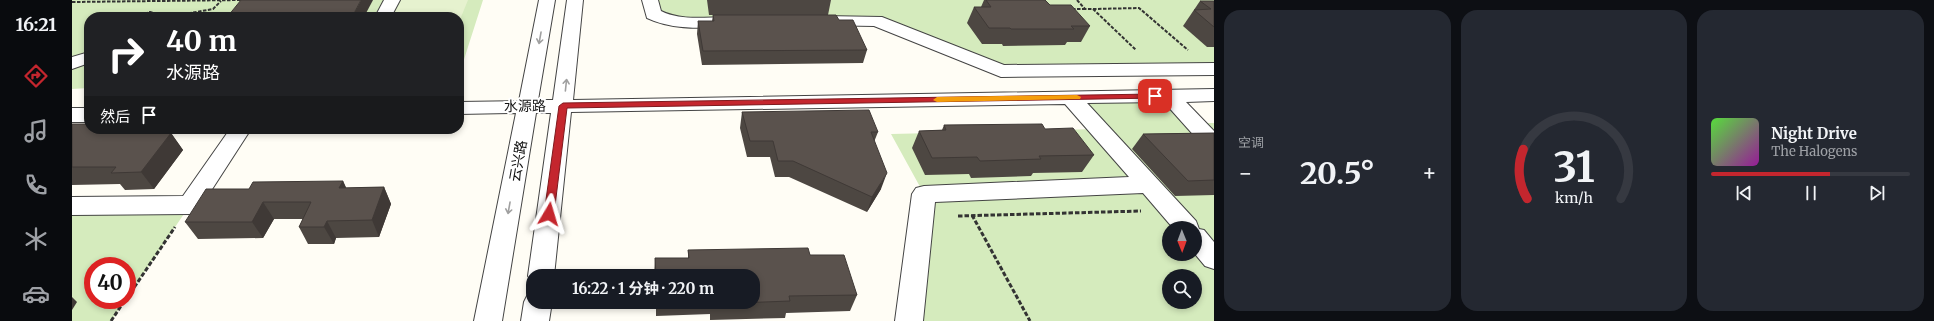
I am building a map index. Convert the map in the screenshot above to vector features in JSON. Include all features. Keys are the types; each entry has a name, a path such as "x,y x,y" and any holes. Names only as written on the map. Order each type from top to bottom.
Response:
{"street":[{"path":"386,12 392,0"},
{"name":"云兴路","path":"488,321 547,0"},
{"path":"542,269 575,0"},
{"path":"650,0 653,14 663,20 689,22 744,22"},
{"path":"808,21 876,21 902,30 1001,71 1212,69"},
{"path":"72,63 84,59"},
{"name":"水源路","path":"464,108 1214,95"},
{"path":"1170,96 1204,123 1214,144"},
{"path":"1071,98 1181,221"},
{"path":"72,115 84,115"},
{"path":"72,206 190,205 238,134"},
{"path":"909,321 924,194 1148,185"},
{"path":"1202,245 1214,259"},
{"path":"535,321 537,309"}],"path":[{"path":"193,12 212,9 221,0"},
{"path":"72,2 242,0"},
{"path":"1077,0 1085,9"},
{"path":"1070,9 1139,8 1212,69"},
{"path":"1093,9 1155,70"},
{"path":"136,284 190,205"},
{"path":"921,217 1171,210"},
{"path":"972,216 1030,321"},
{"path":"111,321 119,309"}],"green space":[{"path":"72,0 483,0 464,59 464,12 84,12 84,88 72,89"},
{"path":"401,0 468,0 463,12 395,12"},
{"path":"650,0 1214,0 1214,69 1001,71 876,21 663,20"},
{"path":"1169,96 1195,123 1214,123 1214,321 909,321 924,194 891,134 1098,129 1071,98"},
{"path":"190,205 136,285 136,257 84,257 84,309 119,309 111,321 72,321 72,206"}],"building":[{"path":"241,0 361,0 355,12 231,12"},
{"path":"986,0 1045,0 1050,5 1071,5 1090,26 1071,26 1074,29 989,28 974,7 991,7"},
{"path":"1200,1 1214,1 1214,27 1194,10 1211,9"},
{"path":"713,15 836,15 839,20 853,20 867,50 703,51 698,21 714,21"},
{"path":"869,110 878,132 871,132 887,173 872,197 793,161 778,161 773,141 750,141 742,112"},
{"path":"72,124 84,124 84,134 170,134 141,172 111,173 116,167 72,167"},
{"path":"1042,124 1045,129 1073,128 1094,155 1039,156 1041,159 980,161 977,157 932,158 919,131 946,130 944,125"},
{"path":"1214,133 1214,180 1188,181 1143,134"},
{"path":"343,181 339,188 384,187 372,220 327,221 324,227 299,227 311,202 263,202 252,222 185,222 206,189 249,189 253,182"},
{"path":"808,248 810,255 844,255 857,295 789,296 790,301 760,302 760,269 656,269 655,258 689,258 688,250"}],"slow traffic":[{"path":"937,100 1077,97"}],"route":[{"path":"549,214 563,106 1155,96"}]}
